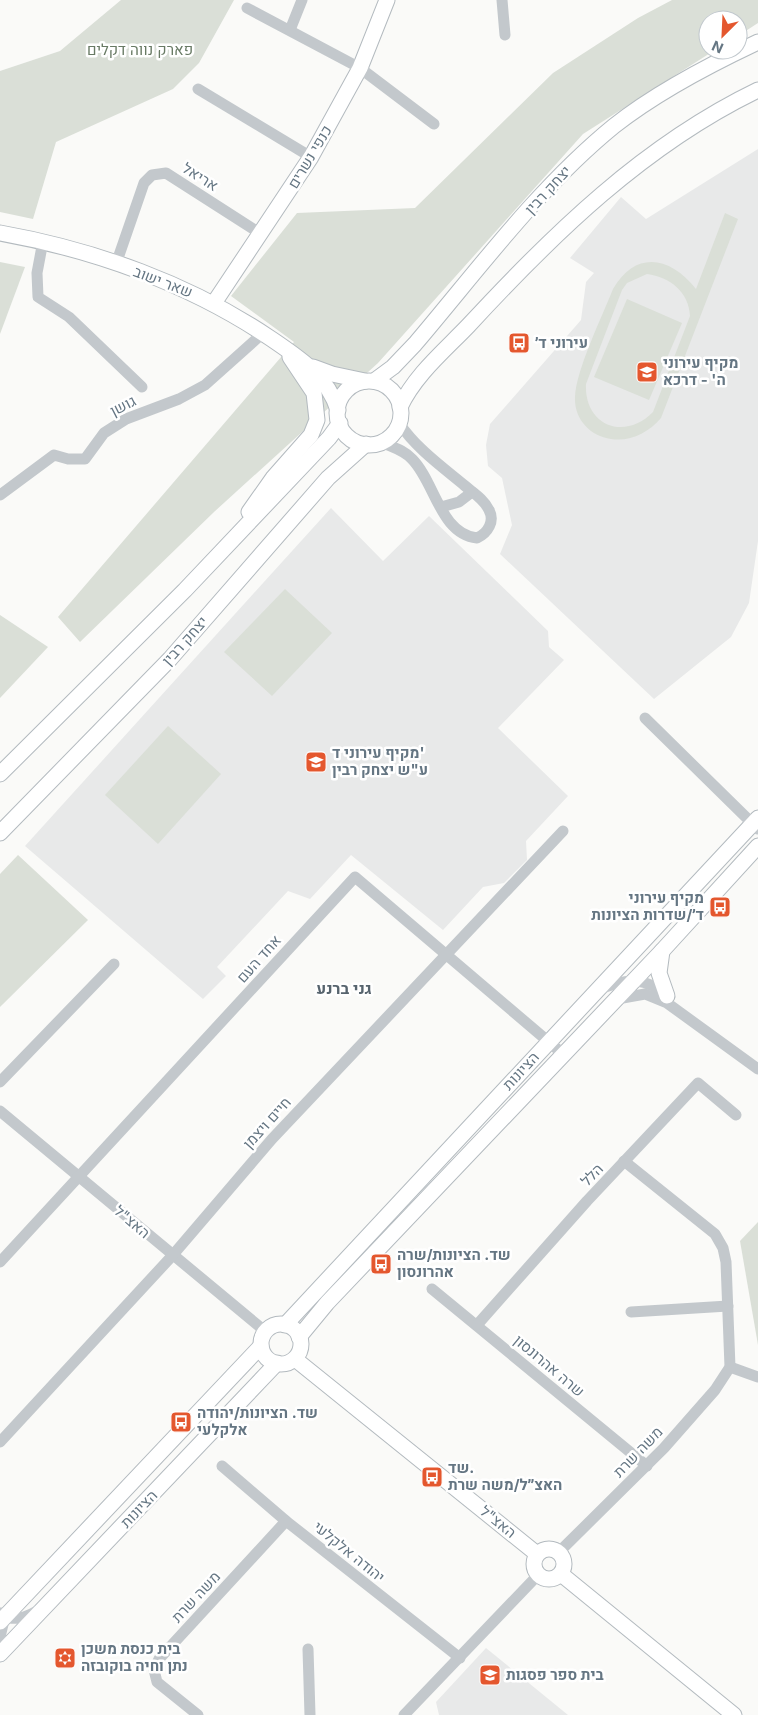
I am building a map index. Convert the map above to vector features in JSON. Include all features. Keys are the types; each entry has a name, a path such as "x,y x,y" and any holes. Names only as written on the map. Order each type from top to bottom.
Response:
{"street":[{"path":"290,30 302,0"},
{"name":"כנפי נשרים","path":"214,303 311,158 360,68 387,0"},
{"path":"502,0 505,35"},
{"path":"247,8 360,68 434,124"},
{"name":"יצחק רבין","path":"370,381 394,367 545,190 615,125 695,74 758,42"},
{"path":"198,89 311,158"},
{"path":"400,407 409,389 526,263 589,206 637,166 690,127 758,90"},
{"name":"אריאל","path":"116,264 144,183 152,174 166,173 261,234"},
{"name":"שאר ישוב","path":"0,233 43,241 159,278 214,303 310,366 332,374 370,381"},
{"name":"גושן","path":"43,241 38,273 38,297 69,317 142,387"},
{"name":"גושן","path":"0,495 54,454 68,459 85,459 104,433 126,420 179,399 205,385 263,334"},
{"path":"240,531 263,491 306,441 317,420 314,392 281,346"},
{"name":"שאר ישוב","path":"310,366 329,389 339,417"},
{"path":"0,774 329,438 339,417 344,394 357,384 370,381 388,388 398,400 400,407 399,423 392,434 382,442"},
{"path":"339,417 353,440 366,444 382,442 400,450 412,459 448,519 470,538 482,536 489,527 491,515 483,502 425,453 399,423"},
{"name":"יצחק רבין","path":"0,834 170,658 328,478 366,444"},
{"path":"441,507 459,502 472,492"},
{"path":"645,718 756,824"},
{"name":"הציונות","path":"285,1325 549,1041 756,824"},
{"name":"חיים ויצמן","path":"0,1442 172,1256 272,1139 563,831"},
{"name":"הציונות","path":"300,1337 327,1304 662,951 758,846"},
{"name":"אחד העם","path":"0,1262 355,876 563,1054"},
{"path":"662,951 659,973 667,996"},
{"path":"0,1082 114,964"},
{"path":"598,989 618,982 634,980 648,983 758,1069"},
{"path":"616,999 645,994 657,998 683,1012"},
{"name":"הלל","path":"477,1326 624,1161 698,1083 736,1115"},
{"name":"האצ\"ל","path":"0,1111 172,1256 264,1339"},
{"path":"624,1161 715,1234 723,1248 726,1262 730,1366 758,1377"},
{"name":"שרה אהרונסון","path":"432,1289 647,1466"},
{"path":"631,1312 728,1306"},
{"path":"285,1325 296,1331 300,1337 301,1349 295,1359 289,1362 277,1363 266,1357 264,1339 274,1326 285,1325"},
{"name":"הציונות","path":"2,1616 264,1339"},
{"name":"האצ\"ל","path":"295,1359 537,1554"},
{"name":"הציונות","path":"0,1654 277,1363"},
{"name":"משה שרת","path":"559,1552 647,1466 715,1390 730,1366"},
{"name":"יהודה אלקלעי","path":"222,1466 286,1521 460,1658"},
{"name":"משה שרת","path":"198,1715 158,1682 154,1670 159,1660 286,1521"},
{"path":"548,1548 559,1552 565,1563 561,1574 550,1579 538,1575 534,1562 537,1554 548,1548"},
{"path":"561,1574 734,1715"},
{"path":"404,1715 538,1575"},
{"path":"0,1636 2,1616 19,1618 45,1607"},
{"path":"308,1649 310,1715"}],"shaded area":[{"name":"מקיף עירוני ה' - דרכא","path":"758,149 758,541 749,603 731,637 654,699 500,554 512,525 502,478 488,466 486,445 490,424 581,320 586,282 594,273 570,258 621,197 646,219"},
{"name":"מקיף עירוני ד' ע\"ש יצחק רבין","path":"331,508 383,561 429,516 548,631 549,647 564,660 498,728 568,796 526,841 527,860 504,883 483,887 443,930 351,855 310,899 288,891 217,967 226,976 203,999 25,846"},
{"name":"בית ספר פסגות","path":"486,1648 568,1715 439,1715 436,1702"}],"green space":[{"name":"פארק נווה דקלים","path":"121,0 234,0 199,63 173,89 56,142 33,219 0,212 0,71 60,51"},
{"path":"672,0 758,0 758,23 748,30 748,10 698,10 699,60 583,134 378,363 214,512 80,642 58,617 294,342 231,296 297,213 415,208 553,73 638,18"},
{"path":"725,213 738,219 661,418 650,428 632,438 611,439 590,430 580,419 577,412 575,405 576,386 596,328 613,289 622,276 632,268 643,263 654,262 665,264 676,270 696,289","holes":["647,274 663,278 677,287 686,300 690,316 653,412 642,421 630,426 608,425 599,419 592,410 587,398 586,384 622,290 627,283"]},
{"path":"0,262 25,267 0,334"},
{"path":"627,299 682,323 649,400 594,377"},
{"path":"285,589 332,633 272,696 224,652"},
{"path":"0,615 48,647 0,698"},
{"path":"168,726 221,774 158,844 105,795"},
{"path":"18,855 88,920 0,1007 0,874"},
{"path":"758,1222 758,1345 740,1241"}],"place":[{"name":"עירוני ד׳","path":"519,343"},
{"name":"מקיף עירוני ה' - דרכא","path":"647,372"},
{"name":"מקיף עירוני ד' ע\"ש יצחק רבין","path":"316,762"},
{"name":"מקיף עירוני ד׳/שדרות הציונות","path":"720,907"},
{"name":"שד. הציונות/שרה אהרונסון","path":"381,1264"},
{"name":"שד. הציונות/יהודה אלקלעי","path":"181,1422"},
{"name":"שד. האצ״ל/משה שרת","path":"432,1477"},
{"name":"בית כנסת משכן נתן וחיה בוקובזה","path":"65,1658"},
{"name":"בית ספר פסגות","path":"490,1675"}],"district":[{"name":"גני ברנע","path":"344,988"}]}
